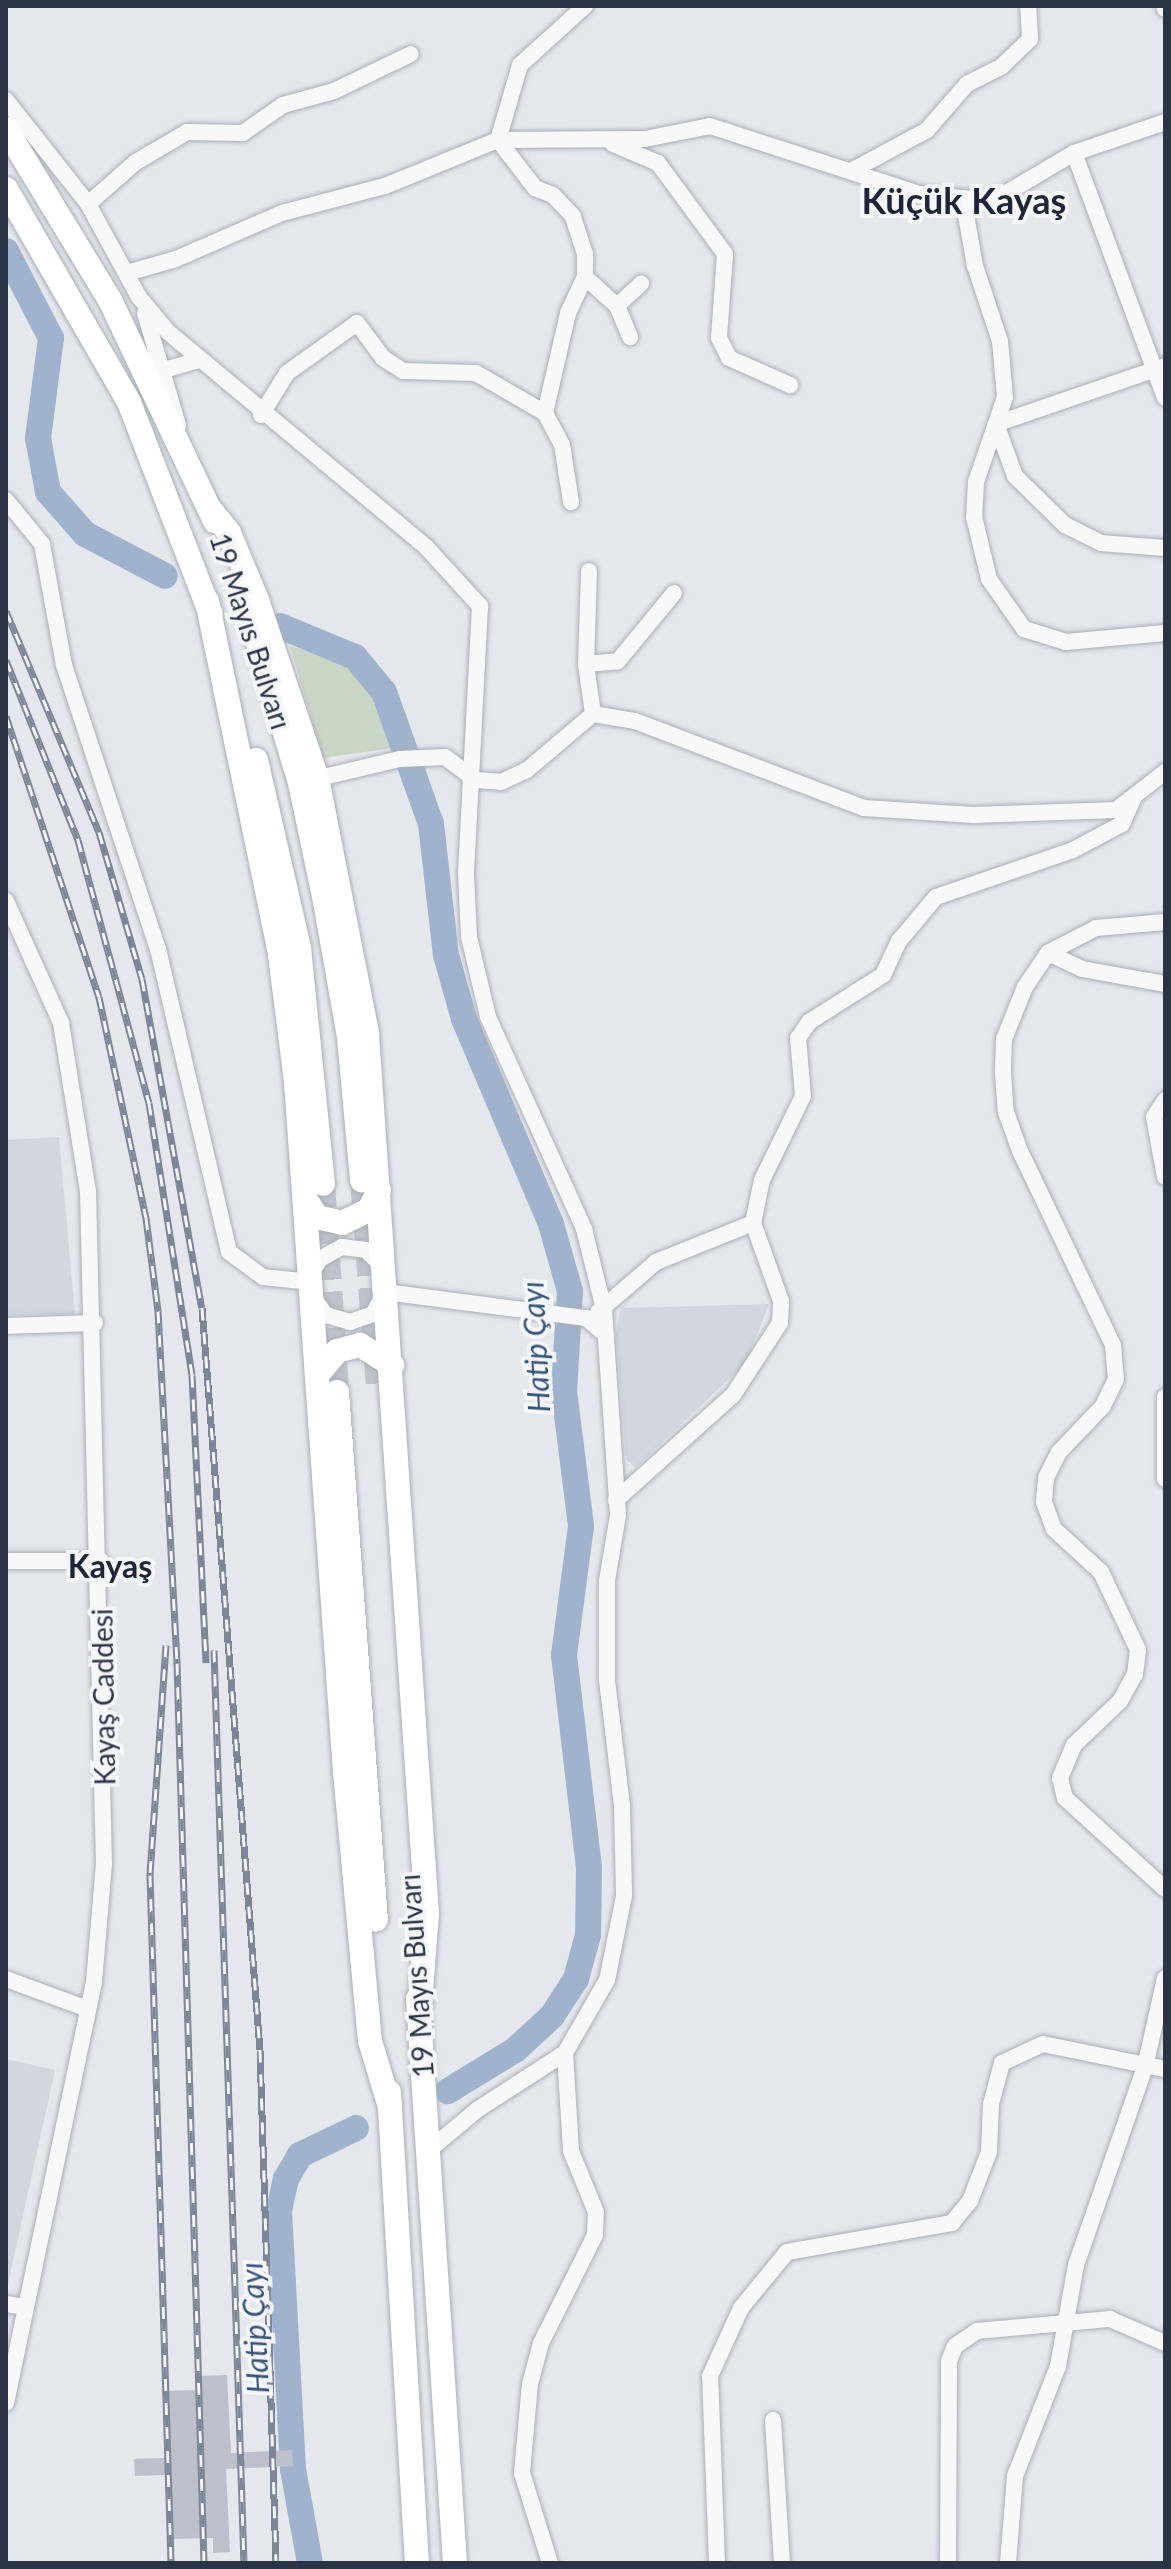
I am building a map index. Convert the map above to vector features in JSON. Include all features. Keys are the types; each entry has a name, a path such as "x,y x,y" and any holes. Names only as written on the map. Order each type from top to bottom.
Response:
{"highway":[{"name":"19 Mayıs Bulvarı","path":"6,129 65,218 186,454 269,650"},
{"name":"19 Mayıs Bulvarı","path":"6,189 129,402 182,528 207,601 280,955 314,1191 311,1284 370,2041 390,2107"},
{"path":"209,508 229,533 257,600 308,780 367,1034 369,1210 342,1223 317,1217 314,1191"},
{"path":"370,1185 385,1280 392,1365 427,1914 419,2015"},
{"path":"318,1374 337,1351 360,1345 392,1365"},
{"name":"19 Mayıs Bulvarı","path":"378,1389 455,2563"},
{"name":"19 Mayıs Bulvarı","path":"337,1392 390,2107 417,2563"}],"street":[{"path":"564,27 571,6"},
{"path":"498,140 520,65 585,6"},
{"path":"851,171 927,130 967,84 1011,57 1030,39 1028,6"},
{"path":"88,204 136,162 187,132 243,133 283,105 334,91 411,54"},
{"path":"6,100 88,204 127,273 139,297 164,370 186,454"},
{"path":"127,273 176,259 282,213 385,186 498,140 645,139 710,126 919,194 993,201 1074,153 1165,122"},
{"path":"596,138 635,151 672,177 725,254 719,338 729,358 790,385"},
{"path":"498,140 535,188 553,195 573,216 585,254 585,277 568,313 545,413"},
{"path":"1074,153 1160,368 1165,398"},
{"path":"963,198 975,266 1000,341 1005,397 976,482 974,517 989,579 1024,629 1066,642 1165,633"},
{"path":"585,277 617,306 630,337"},
{"path":"617,306 641,284"},
{"path":"139,297 199,360 261,415 427,548 480,606 475,780 466,874 469,937 488,1017 584,1229 604,1309 616,1500 607,1680 622,1805 624,1896 607,1980 565,2053 477,2110 428,2151"},
{"path":"261,415 287,373 357,323 383,358 403,371 476,373 545,413 562,445 571,502"},
{"path":"164,370 199,360"},
{"path":"996,424 1160,368"},
{"path":"996,424 1015,476 1065,525 1101,543 1165,548"},
{"path":"6,500 42,544 64,665 138,879 229,1252 263,1277 311,1284"},
{"path":"589,571 586,664 593,714"},
{"path":"586,664 618,661 674,593"},
{"path":"308,780 400,759 445,757 475,780 501,782 527,770 593,714 635,721 864,808 973,815 1116,810 1165,772"},
{"path":"616,1500 733,1395 780,1323 781,1301 753,1223 762,1180 803,1096 798,1038 809,1022 843,994 883,975 899,941 936,897 1073,850 1122,824 1134,797"},
{"name":"Kayaş Caddesi","path":"6,901 52,998 74,1071 95,1323 104,1863 88,2009 6,2403"},
{"path":"1165,922 1096,928 1048,953 1025,987 1004,1039 1006,1112 1099,1310 1113,1345 1116,1379 1103,1406 1059,1452 1046,1478 1044,1502 1054,1529 1101,1572 1138,1650 1135,1674 1120,1701 1074,1745 1060,1778 1065,1798 1165,1889"},
{"path":"1048,953 1082,969 1165,984"},
{"path":"1165,1100 1154,1117 1165,1177"},
{"path":"385,1280 373,1314 350,1322 326,1315 311,1284 320,1259 342,1247 366,1250 385,1280 586,1318 604,1309 633,1276 656,1262 753,1223"},
{"path":"586,1318 605,1334"},
{"path":"6,1326 95,1323"},
{"path":"1165,1397 1165,1479"},
{"path":"6,1561 101,1561"},
{"path":"1008,2563 1015,2476 1058,2366 1065,2322 1097,2194 1145,2067 1165,1978"},
{"path":"6,1979 88,2009"},
{"path":"717,2563 710,2376 741,2308 787,2252 952,2223 970,2201 989,2152 991,2104 1002,2063 1043,2044 1165,2069"},
{"path":"550,2563 522,2473 530,2384 541,2343 595,2235 596,2212 571,2151 565,2053"},
{"path":"6,2304 25,2307"},
{"path":"948,2563 949,2361 955,2346 977,2331 1110,2319 1165,2343"},
{"path":"773,2420 782,2563"}],"shaded area":[{"path":"59,1137 75,1314 6,1315 6,1140"},
{"path":"769,1304 746,1363 635,1468 626,1459 616,1333 621,1308"},
{"path":"6,2059 55,2070 8,2284 6,2283"}],"green space":[{"path":"290,646 353,665 378,691 399,747 323,758"}],"building":[{"path":"227,2375 231,2453 292,2450 293,2466 226,2469 230,2552 213,2553 213,2538 168,2539 166,2475 135,2476 134,2459 166,2458 164,2391 200,2390 199,2376"}],"waterway":[{"name":"Hatip Çayı","path":"6,251 51,338 38,438 48,492 85,534 165,576"},
{"name":"Hatip Çayı","path":"280,626 355,657 384,692 431,824 446,955 464,1019 551,1224 570,1291 564,1391 581,1526 564,1655 589,1867 588,1935 576,1979 552,2016 515,2050 448,2091"},
{"name":"Hatip Çayı","path":"310,2563 293,2469 279,2211 286,2179 300,2155 356,2128"}],"tunnel":[{"path":"362,1180 378,1389"},
{"path":"323,1184 337,1392"}],"railway":[{"path":"6,611 99,832 142,979 202,1308 260,2050 276,2563"},
{"path":"6,660 78,840 149,1103 192,1375 206,1663"},
{"path":"6,716 99,997 146,1218 158,1311 177,1663 204,2563"},
{"path":"166,1645 150,1875 171,2563"},
{"path":"214,1650 244,2563"}],"district":[{"name":"Küçük Kayaş","path":"964,201"},
{"name":"Kayaş","path":"110,1566"}]}
